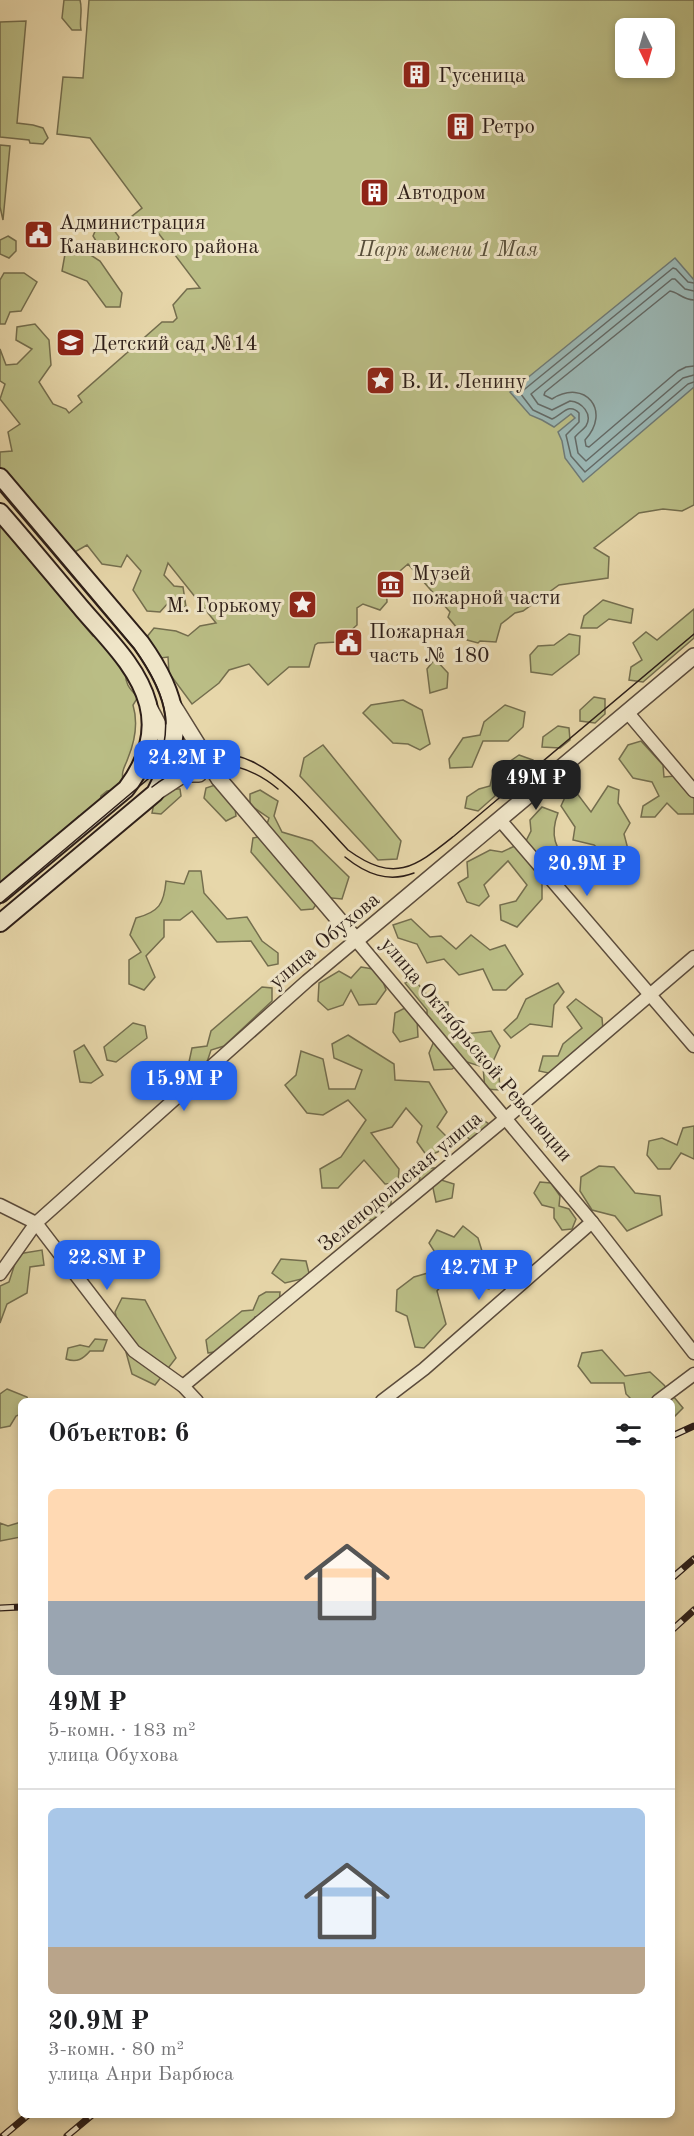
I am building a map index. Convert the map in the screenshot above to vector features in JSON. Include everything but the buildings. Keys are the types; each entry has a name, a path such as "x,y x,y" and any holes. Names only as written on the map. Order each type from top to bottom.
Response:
{"main road":[{"path":"0,477 141,643 158,667 173,705 175,728 172,750 163,779 155,793 0,923"},
{"path":"0,512 124,658 144,692 151,733 146,756 136,777 126,789 0,894"}],"street":[{"name":"улица Обухова","path":"0,1274 36,1223 307,981 694,656"},
{"name":"улица Октябрьской Революции","path":"173,705 219,779 592,1222 694,1353"},
{"path":"148,706 172,750 193,773"},
{"path":"628,713 694,791"},
{"path":"146,756 199,747"},
{"path":"155,793 184,774 204,774 219,779"},
{"path":"500,820 694,1046"},
{"name":"Зеленодольская улица","path":"183,1386 505,1119 694,957"},
{"path":"0,1205 36,1223 134,1351 183,1386 194,1398"},
{"path":"386,1398 424,1369 592,1222"},
{"path":"662,1398 694,1374"}],"green space":[{"path":"64,0 80,0 81,30 72,30 62,18"},
{"name":"Парк имени 1 Мая","path":"89,0 694,0 694,505 682,511 663,509 639,513 594,548 609,557 608,578 559,585 501,624 496,642 480,641 478,643 467,640 448,617 450,612 408,564 386,583 387,602 380,610 363,604 357,608 357,625 338,642 315,645 309,667 289,667 268,685 249,664 229,670 219,683 192,704 169,673 168,657 152,659 141,644 154,628 176,631 188,636 200,626 216,623 168,563 164,575 174,586 183,587 186,607 168,603 160,612 147,611 133,590 141,571 127,555 121,567 102,564 87,545 73,553 0,471 0,452 12,451 8,432 20,424 0,399 5,384 0,381 0,349 6,365 17,364 32,349 16,340 17,327 35,324 49,340 51,365 39,382 53,404 66,409 69,413 82,402 78,396 162,322 173,322 177,318 173,305 187,289 200,288 153,226 136,226 131,217 142,208 90,138 57,134 63,77 83,78"},
{"path":"26,21 17,123 43,128 48,138 43,144 0,137 0,22"},
{"path":"0,145 10,146 3,220 0,207"},
{"path":"111,226 119,237 114,251 102,251 93,236 97,227"},
{"path":"8,236 16,241 16,251 9,258 0,254 0,240"},
{"path":"78,247 100,261 122,293 120,307 106,307 87,281 62,271 65,254"},
{"path":"4,273 24,273 37,282 21,311 10,312 5,324 0,324 0,280"},
{"path":"0,525 93,636 99,636 126,670 128,685 138,697 133,705 135,732 123,771 123,781 114,790 107,791 101,796 100,802 83,816 79,816 0,886"},
{"path":"603,600 633,609 631,623 609,619 597,628 581,628 584,616"},
{"path":"694,609 694,638 643,682 629,680 631,667 642,660 633,643 646,632 657,640"},
{"path":"569,634 580,636 579,654 552,675 531,672 530,655 538,646 554,645"},
{"path":"435,659 448,673 447,688 430,693 427,669"},
{"path":"594,697 605,699 605,714 595,723 580,721 580,710"},
{"path":"403,700 422,710 430,744 420,750 408,744 393,743 363,713 371,705"},
{"path":"505,705 525,712 523,727 508,741 483,741 472,767 450,768 449,759 463,738 480,735 484,722"},
{"path":"558,726 569,728 570,740 560,748 542,747 543,737"},
{"path":"641,741 663,765 664,777 675,776 694,798 694,814 678,814 667,803 655,817 641,817 643,806 659,796 652,782 633,778 619,759 628,745"},
{"path":"323,745 401,841 397,859 378,860 300,776 304,758"},
{"path":"519,755 533,760 531,772 510,791 495,789 495,796 478,811 465,808 467,797 479,789 490,786 493,773"},
{"path":"218,784 234,801 236,816 226,821 204,798 206,788"},
{"path":"608,786 619,790 618,803 630,823 624,834 629,853 610,859 594,845 573,840 575,827 561,806 566,795 576,792 591,812"},
{"path":"170,789 180,789 181,796 161,814 152,813 154,803"},
{"path":"260,790 278,801 274,816 282,832 312,841 349,877 342,899 321,897 313,909 301,910 251,852 253,838 263,836 269,818 250,805 250,794"},
{"path":"542,807 558,813 554,835 555,842 570,868 567,879 555,880 525,843 531,831 530,820"},
{"path":"517,845 542,875 542,899 517,927 501,920 500,905 516,901 527,885 508,861 484,885 489,896 479,906 467,902 458,883 468,877 467,862 490,850 502,852"},
{"path":"189,871 201,871 204,893 227,919 247,917 262,941 278,953 278,964 268,966 251,941 217,942 192,911 180,920 164,920 164,937 146,956 155,977 144,990 129,984 129,960 141,952 130,935 136,918 150,913 159,906 164,896 166,881 184,884"},
{"path":"411,919 430,937 441,936 456,949 471,935 490,950 505,945 523,974 506,990 493,990 483,969 459,975 444,959 427,963 417,944 398,938 393,925"},
{"path":"361,967 379,970 386,990 376,1004 359,1005 351,990 343,1005 328,1010 318,1001 319,983 339,971 351,978"},
{"path":"413,978 433,1002 448,1002 448,1016 465,1034 491,1031 500,1046 491,1066 499,1075 500,1090 485,1089 483,1067 464,1061 452,1069 434,1070 429,1053 437,1034 427,1022 427,1010 405,983"},
{"path":"558,983 564,992 554,1005 552,1027 530,1024 511,1038 504,1030 517,1018 526,999"},
{"path":"262,987 272,988 272,1001 224,1046 211,1050 206,1065 192,1068 187,1079 163,1098 154,1096 151,1082 175,1062 189,1062 192,1048 207,1046 211,1031"},
{"path":"576,999 602,1018 603,1030 571,1060 561,1062 553,1074 539,1071 543,1056 558,1056 563,1044 582,1028 567,1007"},
{"path":"407,1007 417,1019 418,1037 400,1042 393,1032 395,1013"},
{"path":"133,1023 145,1026 147,1038 116,1062 107,1060 104,1047"},
{"path":"348,1035 394,1064 395,1080 429,1082 447,1112 437,1127 447,1137 438,1152 427,1156 417,1142 422,1126 406,1108 392,1127 371,1133 399,1169 398,1183 385,1184 364,1160 338,1188 322,1188 320,1169 341,1157 366,1120 348,1100 323,1115 307,1113 285,1085 296,1075 301,1051 323,1059 329,1089 355,1089 362,1070 334,1058 332,1044"},
{"path":"84,1045 103,1075 91,1083 80,1082 74,1051"},
{"path":"480,1118 489,1124 489,1136 477,1146 466,1136 466,1123"},
{"path":"694,1126 694,1159 681,1153 670,1169 658,1169 647,1155 649,1141 662,1138 677,1145 683,1128"},
{"path":"599,1166 614,1167 635,1193 660,1196 662,1215 627,1231 615,1216 592,1210 580,1191 581,1177"},
{"path":"421,1168 439,1168 441,1180 454,1184 452,1198 436,1202 433,1188 419,1184"},
{"path":"540,1182 551,1183 560,1196 559,1206 569,1209 576,1219 572,1229 562,1230 554,1218 554,1208 542,1205 534,1193"},
{"path":"379,1197 391,1201 391,1211 380,1220 366,1220 364,1210"},
{"path":"463,1226 478,1238 482,1251 502,1272 489,1289 469,1283 468,1270 455,1269 437,1291 446,1324 424,1348 415,1347 407,1316 396,1311 397,1290 414,1277 445,1268 429,1243 437,1230 454,1237"},
{"path":"42,1250 44,1265 30,1267 27,1293 7,1304 0,1323 0,1286 9,1282 18,1254"},
{"path":"281,1259 306,1261 310,1277 285,1283 272,1273"},
{"path":"266,1292 280,1292 279,1307 269,1315 255,1317 236,1341 215,1352 208,1353 206,1340 242,1311 253,1310 259,1296"},
{"path":"122,1298 145,1300 176,1358 155,1385 132,1374 115,1312"},
{"path":"95,1339 107,1340 103,1351 90,1351 77,1360 66,1359 68,1348 80,1345 89,1347"},
{"path":"602,1350 625,1376 650,1372 675,1398 630,1398 626,1394 624,1383 591,1383 578,1366 582,1353"},
{"path":"7,1389 27,1398 18,1398 18,1415 10,1426 0,1428 0,1394"},
{"path":"675,1398 683,1408 675,1416"},
{"path":"0,1523 8,1526 18,1523 18,1538 0,1541"}],"water":[{"path":"675,258 694,280 694,387 583,482 565,458 558,432 575,418 571,414 554,427 530,415 510,392"}],"tram line":[{"path":"0,489 134,648 153,678 160,693 166,723 165,739 154,774"},
{"path":"0,904 154,774 186,758 214,753 240,757 263,768 285,784 307,805 348,850 364,860 379,867 392,869 416,863 454,836 694,634"},
{"path":"152,787 183,769 216,764 248,771 278,789"},
{"path":"345,857 369,872 386,877 414,873"}],"railway":[{"path":"675,1435 694,1426"},
{"path":"675,1575 694,1559"},
{"path":"0,1608 18,1607"},
{"path":"675,1627 694,1610"},
{"path":"3,2136 24,2118"},
{"path":"67,2136 88,2118"}],"place":[{"name":"Гусеница","path":"417,75"},
{"name":"Ретро","path":"460,126"},
{"name":"Автодром","path":"375,192"},
{"name":"Администрация Канавинского района","path":"38,234"},
{"name":"Детский сад №14","path":"71,343"},
{"name":"В. И. Ленину","path":"380,381"},
{"name":"Музей пожарной части","path":"391,585"},
{"name":"М. Горькому","path":"303,605"},
{"name":"Пожарная часть № 180","path":"348,643"}]}
